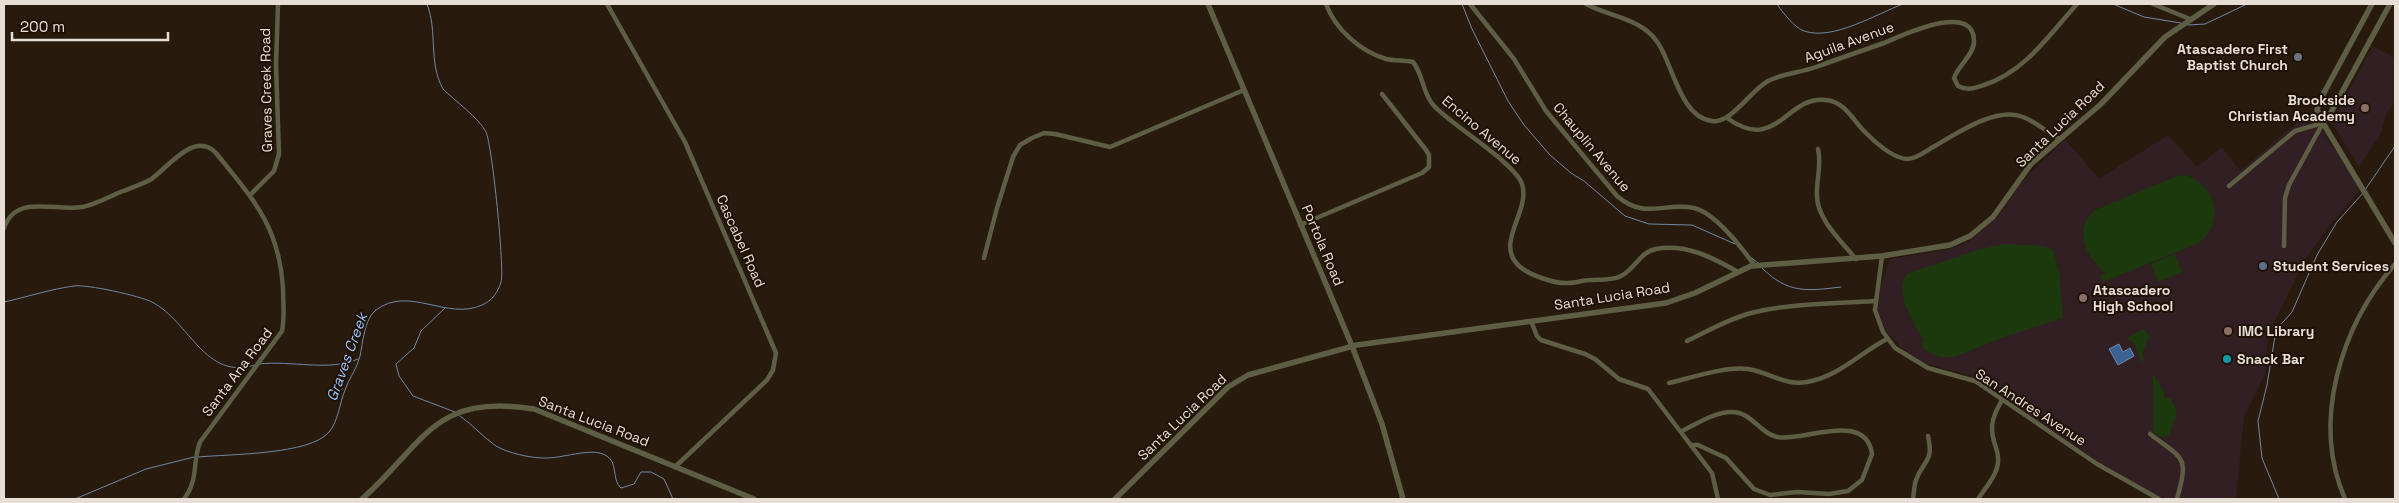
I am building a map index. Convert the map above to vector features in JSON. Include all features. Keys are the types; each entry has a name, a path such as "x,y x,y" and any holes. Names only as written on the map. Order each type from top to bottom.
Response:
{"street":[{"name":"Graves Creek Road","path":"250,195 274,170 280,146 276,65 278,4"},
{"name":"Cascabel Road","path":"607,4 685,142 776,352 773,370 767,380 676,466"},
{"name":"Portola Road","path":"1208,4 1352,346 1382,424 1404,499"},
{"name":"Encino Avenue","path":"1326,4 1329,13 1347,35 1363,48 1384,58 1413,62 1418,68 1424,93 1434,106 1508,165 1520,178 1524,192 1523,206 1511,235 1510,246 1513,258 1520,268 1562,283 1610,279 1625,274 1644,254 1656,249 1668,249 1692,251 1717,260 1738,272"},
{"name":"Chauplin Avenue","path":"1470,4 1514,59 1546,111 1617,196 1628,204 1642,210 1688,208 1703,212 1726,231 1755,266"},
{"path":"1586,4 1630,20 1648,32 1659,45 1673,77 1692,110 1701,118 1710,121 1722,121 1727,118 1743,128 1767,129 1802,105 1819,100 1832,101 1850,113 1866,133 1896,155 1907,159 1913,158 1972,124 2002,116 2022,116 2059,139"},
{"name":"Aguila Avenue","path":"1727,118 1753,91 1776,77 1813,68 1933,23 1961,22 1973,34 1973,47 1954,78 1958,86 1973,88 1995,82 2005,78 2024,62 2077,4"},
{"path":"2153,4 2190,19"},
{"name":"Santa Lucia Road","path":"1115,499 1228,387 1254,373 1352,346 1666,302 1695,293 1738,272 1755,266 1856,259 1950,245 1977,232 1993,217 2031,164 2101,104 2165,37 2214,4"},
{"path":"2372,4 2320,100 2317,110 2395,243"},
{"path":"2284,246 2285,198 2289,185 2390,4"},
{"path":"984,258 996,208 1013,157 1020,145 1044,133 1110,147 1244,90"},
{"path":"1300,225 1422,173 1429,167 1429,155 1426,150 1382,94"},
{"path":"2228,186 2295,131 2323,123"},
{"name":"Santa Ana Road","path":"4,228 9,218 17,210 28,206 85,207 148,181 188,150 201,144 211,148 250,195 268,224 280,257 284,317 282,331 200,442 196,451 194,482 184,499"},
{"path":"1818,149 1820,158 1816,199 1821,214 1856,259"},
{"name":"San Andres Avenue","path":"1882,256 1875,301 1876,318 1887,339 1895,348 1934,370 1976,381 2097,464 2159,499"},
{"path":"2345,499 2335,466 2330,438 2335,388 2346,345 2356,323 2395,264"},
{"path":"1687,341 1723,323 1751,313 1780,308 1875,301"},
{"path":"1531,321 1537,336 1541,340 1595,358 1619,379 1648,389 1663,411 1682,431 1712,473 1718,499"},
{"path":"1669,383 1739,369 1757,371 1787,382 1810,382 1842,368 1887,339"},
{"path":"1978,499 1993,478 1997,465 1998,457 1991,427 1994,414 2002,400"},
{"name":"Santa Lucia Road","path":"362,499 377,486 422,435 449,417 478,407 512,406 534,409 754,499"},
{"path":"1682,431 1716,415 1738,413 1748,416 1769,434 1780,438 1834,430 1855,432 1868,442 1872,454 1862,480 1848,491 1829,494 1797,492 1770,495 1754,489 1726,458 1698,445 1691,444"},
{"path":"2150,434 2173,450 2182,459 2184,471 2177,499"},
{"path":"1913,499 1917,478 1927,464 1931,451 1928,436"}],"shaded area":[{"name":"Brookside Christian Academy","path":"2373,46 2395,58 2395,102 2387,113 2381,133 2359,167 2333,124 2333,120"},
{"name":"Atascadero High School","path":"2310,112 2361,189 2328,227 2305,260 2268,334 2265,374 2244,417 2236,499 2169,499 2156,495 2097,461 1969,375 1920,362 1910,356 1885,330 1878,311 1880,290 1890,259 1951,249 1968,242 1998,217 2021,183 2065,139 2099,179 2168,135 2197,167 2222,147 2240,171"}],"green space":[{"path":"2185,175 2196,180 2211,196 2215,215 2213,225 2207,234 2199,243 2103,282 2100,275 2106,273 2093,260 2084,243 2084,226 2088,218 2095,210 2177,176"},
{"path":"2005,244 2037,246 2053,250 2059,271 2063,318 2010,335 1954,357 1940,357 1923,348 1924,340 1910,316 1903,298 1903,282 1907,274 1980,249"},
{"path":"2175,254 2182,272 2158,282 2151,264"},
{"path":"2143,329 2149,337 2142,354 2144,361 2141,362 2135,344 2127,338"},
{"path":"2153,373 2163,390 2165,398 2171,398 2177,413 2169,435 2164,438 2153,432"}],"water":[{"path":"2119,344 2123,352 2130,348 2134,356 2118,365 2109,349"}],"waterway":[{"name":"Graves Creek","path":"198,457 268,452 305,445 319,440 329,432 335,423 343,395 359,361 366,325 376,310 389,303 402,301 455,309 469,309 482,305 492,299 498,289 502,273 500,233 489,141 483,127 443,89 438,79 434,58 432,25 427,4"},
{"path":"1462,4 1472,29 1508,101 1524,125 1550,155 1625,216 1649,224 1692,225 1735,244"},
{"path":"1777,4 1797,27 1804,31 1815,33 1828,32 1854,25 1903,4"},
{"path":"2113,4 2144,17 2181,23"},
{"path":"2188,25 2205,24 2247,4"},
{"path":"2365,190 2395,146"},
{"path":"2279,499 2262,458 2258,421 2267,385 2276,330 2292,312 2317,255 2337,222 2363,193"},
{"path":"1752,258 1758,263"},
{"path":"1762,268 1781,283 1798,289 1841,287"},
{"path":"4,302 74,286 125,294 152,302 165,311 199,347 223,365 238,368 255,365"},
{"path":"445,308 421,331 414,348 396,364 399,376 413,396 455,412"},
{"path":"259,364 334,365 358,359"},
{"path":"460,416 496,446 519,455 544,458 592,452 605,455 614,466 616,480 621,488 634,484 641,472 651,472 664,479 673,499"},
{"name":"Graves Creek","path":"75,499 146,469 194,457"}],"place":[{"name":"Atascadero First Baptist Church","path":"2298,57"},
{"name":"Brookside Christian Academy","path":"2365,108"},
{"name":"Student Services","path":"2263,266"},
{"name":"Atascadero High School","path":"2083,298"},
{"name":"IMC Library","path":"2228,331"},
{"name":"Snack Bar","path":"2227,359"}]}
